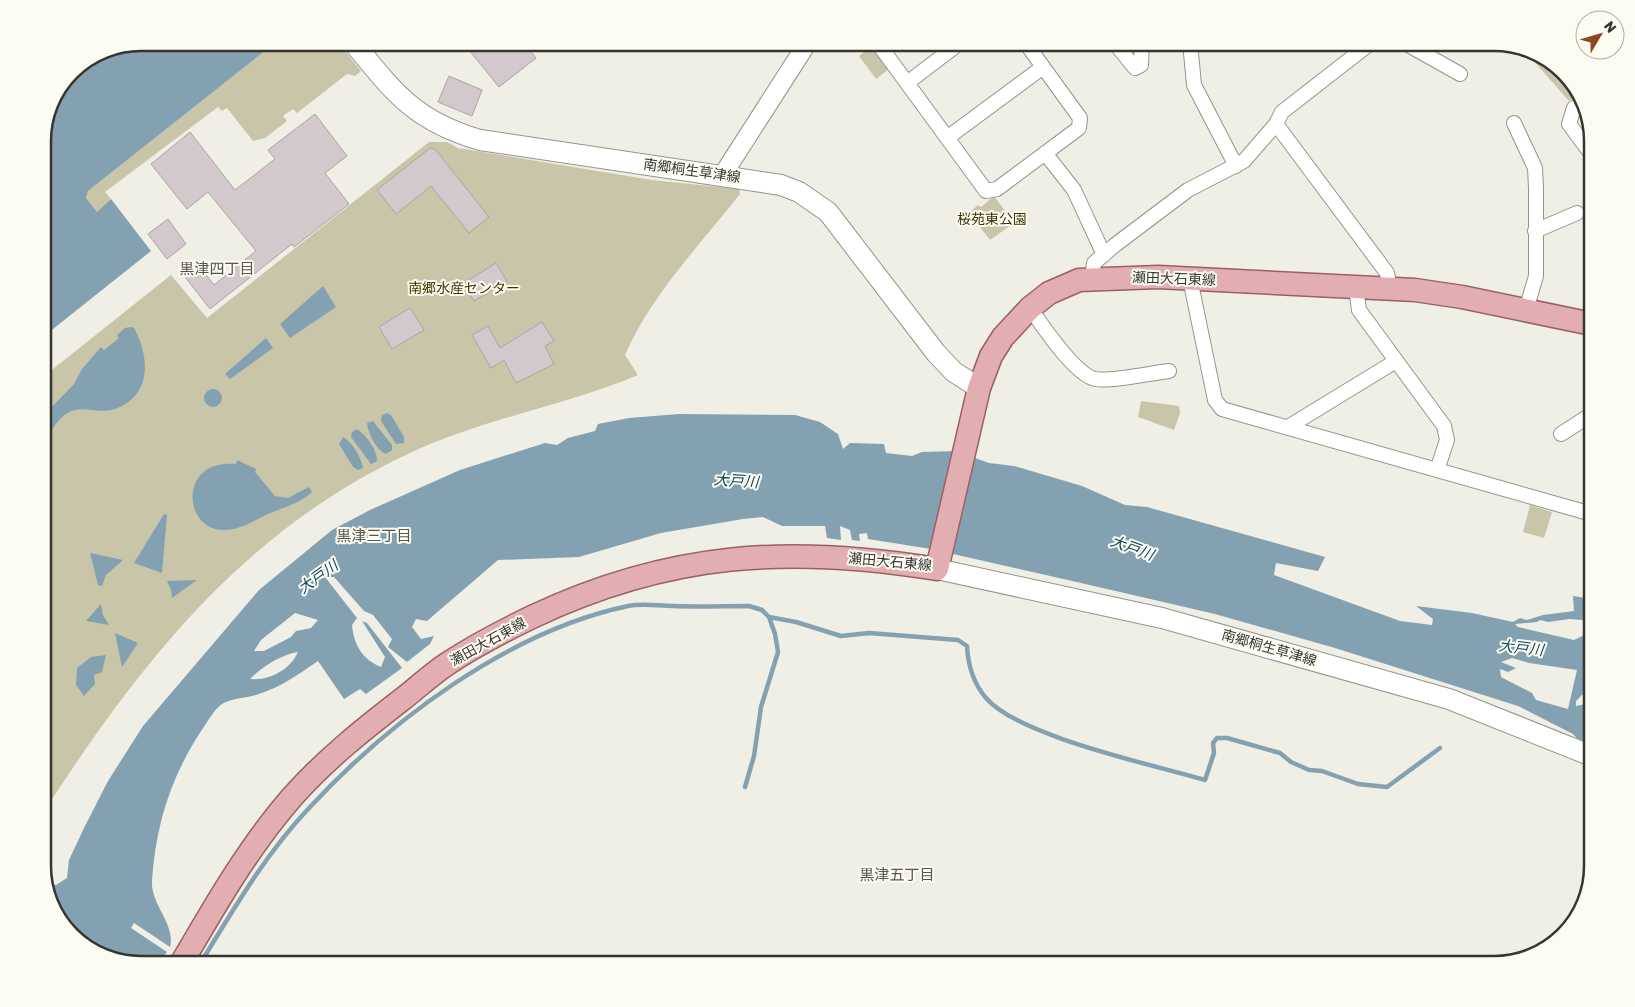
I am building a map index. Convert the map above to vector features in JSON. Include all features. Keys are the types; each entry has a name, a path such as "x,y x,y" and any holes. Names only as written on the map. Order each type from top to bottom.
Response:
{"main road":[{"name":"南郷桐生草津線","path":"361,51 400,97 423,116 459,133 480,140 781,185 799,192 820,206 837,222 936,353 977,394"},
{"name":"瀬田大石東線","path":"185,956 253,847 294,795 350,739 448,664 499,633 570,599 618,582 682,565 759,556 818,556 900,563 939,563 977,394 988,364 1003,337 1030,308 1049,293 1079,280 1092,278 1158,277 1390,289 1439,293 1584,322"},
{"name":"南郷桐生草津線","path":"939,563 1162,618 1449,699 1584,753"}],"street":[{"path":"722,176 802,51"},
{"path":"884,51 986,191 997,189 1079,128 1080,118 1031,51"},
{"path":"907,83 950,51"},
{"path":"1121,51 1135,68 1141,65 1142,51"},
{"path":"1191,51 1194,85 1236,166"},
{"path":"1092,278 1094,263 1188,190 1244,161 1276,124 1282,112 1360,51"},
{"path":"1419,51 1460,74"},
{"path":"947,138 1043,67"},
{"path":"1576,107 1574,108 1569,124 1584,144"},
{"path":"1514,123 1535,168 1536,276 1526,310"},
{"path":"1276,124 1387,273 1390,289"},
{"path":"1046,153 1074,190 1104,255"},
{"path":"1535,231 1578,213"},
{"path":"1190,279 1215,400 1222,409 1584,512"},
{"path":"1356,288 1359,310 1444,426 1447,440 1438,470"},
{"path":"1030,308 1042,325 1086,375 1102,379 1169,371"},
{"path":"1288,427 1396,361"},
{"path":"1561,434 1584,419"}],"green space":[{"path":"265,51 345,51 361,71 355,76 347,74 297,113 293,109 283,116 287,121 265,138 253,141 227,108 222,111 218,107 105,192 111,199 97,213 86,198 88,191"},
{"path":"866,51 876,51 890,68 876,79 859,56"},
{"path":"1533,60 1548,70 1565,87 1572,97 1569,101"},
{"name":"南郷水産センター","path":"429,142 447,142 458,148 652,180 739,189 740,194 662,291 636,333 625,355 638,375 580,396 463,432 406,455 347,486 294,523 244,563 199,607 157,655 117,705 51,801 51,371 171,275 207,318"},
{"name":"桜苑東公園","path":"994,196 1014,223 990,240 969,213 978,205 981,207"},
{"path":"1141,401 1179,406 1180,413 1174,430 1138,417"},
{"path":"1530,505 1552,512 1544,538 1523,532"}],"water":[{"path":"142,51 265,51 88,191 86,198 97,212 111,199 151,251 51,331 51,136 54,118 66,91 82,74 96,63 118,54"},
{"path":"323,286 336,307 290,338 280,324"},
{"path":"125,328 134,328 143,351 145,363 141,385 136,395 127,403 115,409 102,411 78,409 72,411 61,418 51,434 51,408 74,384 82,369 101,347 104,350 119,338 117,335"},
{"path":"266,338 273,348 230,379 225,374"},
{"path":"209,389 217,389 222,394 220,405 209,407 204,402 204,394"},
{"path":"387,413 391,415 404,437 404,443 396,444 381,421 382,415"},
{"name":"大戸川","path":"679,414 795,415 820,422 838,434 843,449 850,443 884,444 886,453 912,456 922,452 956,451 989,463 1014,466 1082,486 1125,505 1147,507 1325,557 1318,571 1276,563 1274,575 1400,621 1432,625 1433,619 1416,606 1472,613 1513,622 1520,618 1527,620 1543,615 1574,611 1573,596 1584,598 1584,621 1569,619 1548,622 1540,620 1537,622 1515,624 1518,627 1574,640 1584,635 1584,695 1576,701 1576,706 1584,704 1584,746 1573,734 1518,706 1335,648 1215,614 931,549 868,539 867,533 859,534 860,541 852,540 850,530 840,526 841,540 827,538 825,526 782,526 763,517 743,519 661,533 579,557 498,560 427,621 416,619 412,627 421,639 434,636 430,644 407,662 388,647 392,639 373,615 364,611 334,577 325,577 357,618 352,625 360,651 374,664 381,667 385,657 362,621 367,623 402,668 366,694 360,689 344,699 318,661 275,688 222,704 216,709 190,748 173,784 161,820 154,859 152,889 169,930 170,947 134,923 131,928 167,952 164,956 118,953 96,944 78,929 66,916 53,884 56,885 67,878 69,860 108,781 143,726 259,590 332,530 370,510 460,470 545,443 557,445 568,438 595,431 598,424 629,418","holes":["295,613 318,620 311,628 296,631 291,637 264,651 254,651 261,640","298,652 290,664 278,673 264,678 250,679 259,670 272,662","1512,658 1529,663 1577,670 1568,709 1536,700 1532,693 1501,677 1500,669 1508,672 1516,668 1501,662"]},
{"path":"373,421 392,445 392,450 386,454 379,449 369,432 367,423"},
{"path":"357,429 371,443 377,456 377,461 371,464 351,437 352,432"},
{"path":"343,437 356,451 363,468 358,470 353,467 339,444"},
{"path":"237,460 256,469 255,472 275,496 288,498 309,487 312,492 297,502 241,527 225,530 211,527 201,520 194,508 193,496 196,483 203,472 217,465 236,464"},
{"path":"164,514 167,515 162,573 134,563"},
{"path":"90,553 123,560 106,575 102,586 98,585"},
{"path":"197,580 172,598 167,581"},
{"path":"101,604 103,615 109,625 86,621"},
{"path":"115,633 138,643 122,667"},
{"path":"106,655 102,672 94,675 95,684 84,696 76,685 77,668 91,657"}],"building":[{"path":"470,51 530,51 536,58 499,87"},
{"path":"449,76 482,90 472,116 438,102"},
{"path":"315,114 347,156 325,173 349,204 294,247 292,244 210,309 185,277 199,266 214,285 256,251 208,192 187,209 151,164 190,132 235,190 275,159 268,150"},
{"path":"430,148 435,149 489,217 469,233 431,186 396,214 377,190"},
{"path":"168,219 186,244 167,259 148,234"},
{"path":"496,263 507,281 474,301 464,283"},
{"path":"410,308 424,330 392,349 379,327"},
{"path":"542,322 554,341 545,346 554,364 516,383 504,360 491,368 472,335 488,326 500,348"}],"waterway":[{"path":"205,956 251,882 279,843 342,774 377,742 455,683 496,658 540,636 583,618 633,605 749,606 762,610 769,617 796,622 841,636 869,633 958,640 967,646 970,667 978,686 986,698 1003,712 1027,725 1088,748 1205,780 1214,753 1213,743 1217,738 1227,738 1280,753 1291,762 1309,770 1322,771 1358,784 1387,787 1440,748"},
{"path":"745,787 754,756 761,707 778,652 775,634 769,617"}],"district":[{"name":"黒津四丁目","path":"217,269"},
{"name":"黒津三丁目","path":"374,536"},
{"name":"黒津五丁目","path":"897,875"}]}
